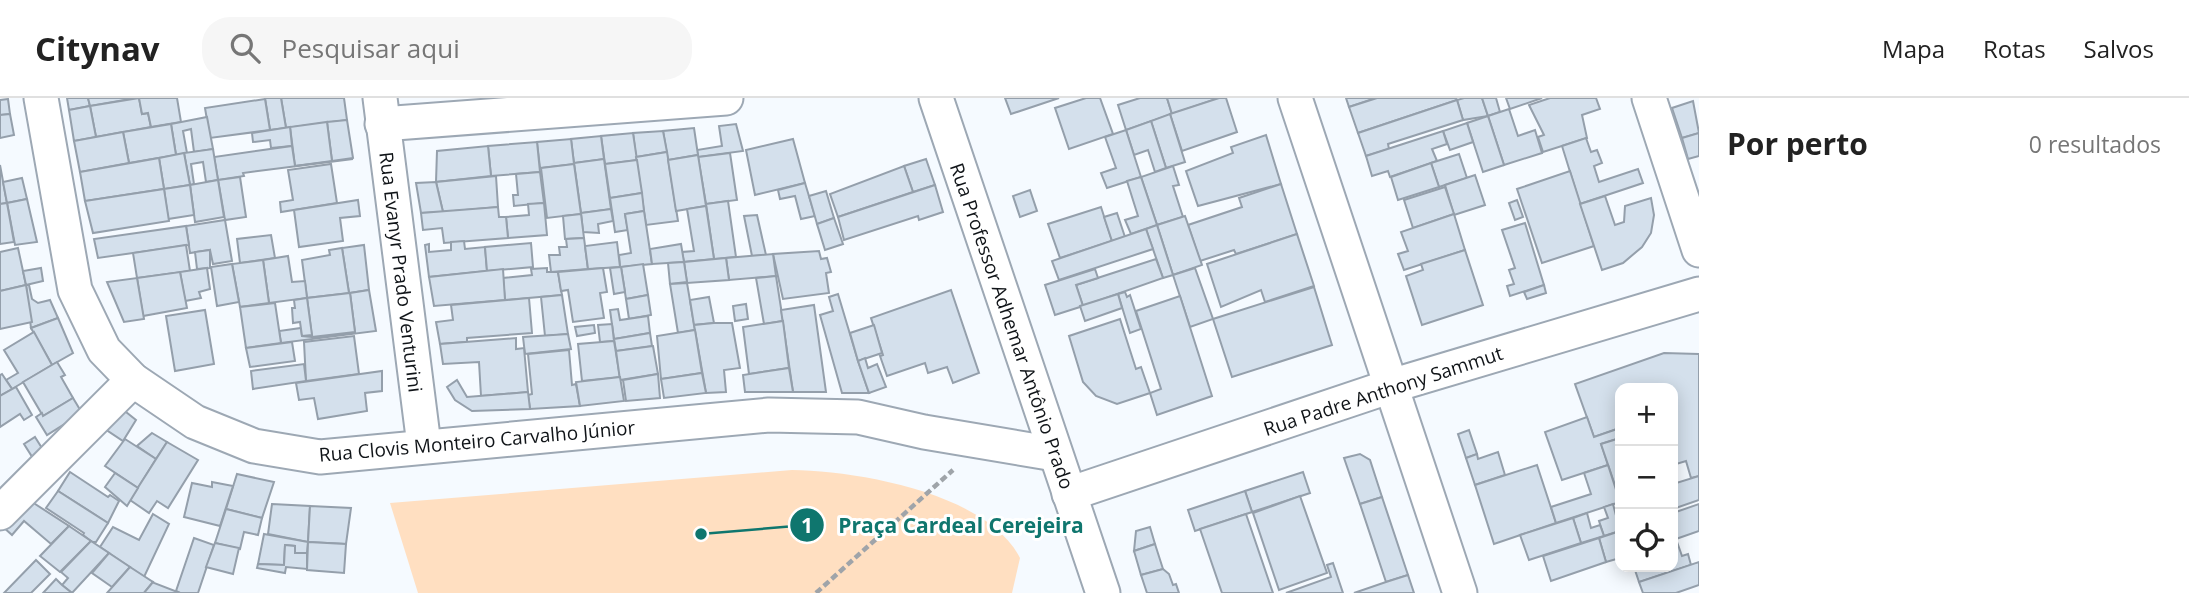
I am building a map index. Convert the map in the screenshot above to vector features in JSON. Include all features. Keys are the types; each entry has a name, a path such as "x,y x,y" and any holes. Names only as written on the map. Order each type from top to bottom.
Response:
{"street":[{"name":"Rua Clovis Monteiro Carvalho Júnior","path":"41,98 75,290 104,350 133,380 195,422 254,446 320,457 424,445 769,415 858,416 984,443 1055,454"},
{"path":"381,111 726,98"},
{"name":"Rua Professor Adhemar Antônio Prado","path":"936,98 1069,494 1096,587"},
{"path":"1295,98 1460,593"},
{"path":"1648,98 1699,250"},
{"name":"Rua Evanyr Prado Venturini","path":"381,111 424,445"},
{"name":"Rua Padre Anthony Sammut","path":"1069,494 1391,386 1699,294"},
{"path":"0,513 133,380"}],"path":[{"path":"816,593 984,443"}],"shaded area":[{"path":"792,470 819,471 884,481 951,502 980,517 1003,536 1020,558 1012,593 418,593 390,503"}],"building":[{"path":"67,98 88,98 90,106 69,110"},
{"path":"88,98 136,98 90,106"},
{"path":"139,98 142,114 148,113 151,127 96,137 90,106"},
{"path":"139,98 177,98 181,122 151,127 148,113 142,114"},
{"path":"265,98 281,98 286,128 270,130"},
{"path":"281,98 344,98 347,120 286,128"},
{"path":"1005,98 1059,98 1011,114"},
{"path":"1086,98 1100,98 1113,134 1069,149 1055,108"},
{"path":"1140,98 1167,98 1172,114 1126,130 1118,105"},
{"path":"1167,98 1219,98 1172,114"},
{"path":"1226,98 1237,132 1182,151 1170,114"},
{"path":"1346,98 1373,98 1373,99 1349,107"},
{"path":"1377,98 1457,100 1358,133 1349,107"},
{"path":"1482,98 1488,116 1463,120 1457,100"},
{"path":"1482,98 1496,98 1500,112 1488,116"},
{"path":"1506,98 1542,98 1510,109"},
{"path":"1550,98 1596,98 1600,109 1582,115 1587,138 1543,152 1538,137 1544,135 1529,105"},
{"path":"8,99 10,114 0,115 0,100"},
{"path":"265,99 270,130 210,138 205,108"},
{"path":"1457,100 1463,120 1388,144 1389,149 1366,156 1358,133"},
{"path":"1693,101 1699,133 1682,138 1672,108"},
{"path":"90,106 96,137 74,141 69,110"},
{"path":"1509,109 1518,136 1535,130 1542,153 1504,165 1488,116"},
{"path":"10,114 14,135 0,138 0,115"},
{"path":"1170,114 1185,162 1166,168 1151,121"},
{"path":"1488,116 1504,165 1483,172 1467,123"},
{"path":"207,117 213,149 194,152 191,129 183,131 187,153 176,155 171,124"},
{"path":"347,120 353,158 332,161 327,122"},
{"path":"1151,121 1166,168 1155,172 1148,150 1134,155 1126,130"},
{"path":"327,122 332,161 295,166 290,127"},
{"path":"1467,123 1473,142 1450,150 1443,131"},
{"path":"171,124 176,155 129,163 123,132"},
{"path":"736,124 743,151 698,157 697,150 722,146 719,126"},
{"path":"290,127 292,146 271,148 270,140 253,142 252,133"},
{"path":"694,128 698,155 668,160 663,131"},
{"path":"1126,130 1141,177 1107,188 1101,173 1116,168 1105,137"},
{"path":"663,131 667,152 636,157 633,133"},
{"path":"1443,131 1447,144 1432,149 1437,161 1390,177 1388,171 1372,176 1366,156"},
{"path":"123,132 129,163 80,172 74,141"},
{"path":"633,133 637,160 605,164 601,136"},
{"path":"1699,133 1699,156 1688,159 1682,138"},
{"path":"1266,135 1281,184 1198,206 1186,171 1233,153 1231,147"},
{"path":"601,136 604,159 574,163 571,139"},
{"path":"1586,138 1591,152 1597,150 1602,163 1594,166 1599,182 1638,169 1643,183 1580,204 1562,146"},
{"path":"571,139 574,164 540,168 537,142"},
{"path":"793,139 805,183 755,195 746,150"},
{"path":"537,142 540,172 491,176 488,146"},
{"path":"292,146 295,166 353,159 243,173 244,176 218,180 214,157"},
{"path":"488,146 491,176 436,182 437,151"},
{"path":"213,149 218,180 206,182 203,162 191,164 194,184 190,185 184,153"},
{"path":"667,152 678,221 646,225 636,157"},
{"path":"184,153 190,185 164,189 159,158"},
{"path":"730,153 737,200 706,204 698,157"},
{"path":"1459,154 1467,178 1439,187 1431,163"},
{"path":"698,155 706,206 676,211 668,160"},
{"path":"159,158 164,189 85,201 80,172"},
{"path":"604,159 611,209 581,213 574,163"},
{"path":"926,159 935,185 913,192 904,166"},
{"path":"637,160 642,193 610,198 605,164"},
{"path":"1431,163 1439,187 1398,200 1391,177"},
{"path":"331,164 337,203 281,212 280,202 293,200 288,170"},
{"path":"574,164 581,214 547,218 541,168"},
{"path":"0,165 7,203 0,204"},
{"path":"904,166 913,192 838,217 830,194"},
{"path":"1173,166 1179,185 1173,186 1183,217 1157,225 1141,177"},
{"path":"1570,171 1594,246 1542,263 1517,189"},
{"path":"540,172 544,203 514,206 513,195 518,195 516,174"},
{"path":"1475,175 1485,205 1454,215 1445,185"},
{"path":"496,176 498,207 443,212 436,182"},
{"path":"240,177 246,217 225,220 218,180"},
{"path":"1141,177 1157,225 1131,234 1125,220 1138,216 1127,181"},
{"path":"22,178 27,199 7,203 3,182"},
{"path":"218,180 224,217 195,222 190,185"},
{"path":"436,182 443,212 421,213 416,183"},
{"path":"805,183 815,216 801,219 795,196 780,199 778,190"},
{"path":"1281,184 1297,234 1236,254 1234,250 1200,261 1188,225 1242,207 1239,198"},
{"path":"190,185 194,215 168,219 164,189"},
{"path":"935,185 943,212 919,220 918,216 844,240 838,217"},
{"path":"1445,187 1454,214 1413,228 1404,200"},
{"path":"164,189 169,221 93,233 85,201"},
{"path":"1030,190 1037,211 1020,217 1013,196"},
{"path":"826,191 834,218 817,224 809,196"},
{"path":"642,193 644,211 625,214 628,230 615,232 610,198"},
{"path":"1605,196 1615,225 1624,222 1625,206 1651,198 1654,215 1651,233 1642,247 1623,263 1602,270 1580,204"},
{"path":"27,199 37,242 15,245 7,203"},
{"path":"358,200 360,216 340,218 343,241 299,247 294,210"},
{"path":"1517,200 1523,217 1515,220 1509,203"},
{"path":"728,201 736,257 714,259 706,204"},
{"path":"7,203 14,242 0,244 0,204"},
{"path":"544,203 547,235 508,238 506,217 529,215 528,204"},
{"path":"706,206 714,259 684,262 682,252 694,251 687,209"},
{"path":"498,207 499,217 506,217 508,238 444,243 442,228 423,230 421,213"},
{"path":"1101,207 1112,241 1060,258 1048,224"},
{"path":"611,209 613,221 598,224 599,233 583,232 581,213"},
{"path":"644,211 652,264 620,267 619,255 631,253 625,214"},
{"path":"1117,213 1125,237 1112,241 1104,217"},
{"path":"581,214 584,238 565,239 563,216"},
{"path":"1454,214 1465,250 1404,270 1398,254 1408,251 1401,232"},
{"path":"757,215 766,255 752,256 744,216"},
{"path":"1185,216 1202,265 1173,275 1157,225"},
{"path":"834,218 843,244 825,250 817,224"},
{"path":"225,220 232,261 213,264 210,250 190,253 186,226"},
{"path":"1525,223 1544,285 1510,296 1507,286 1514,284 1509,270 1515,268 1502,230"},
{"path":"1157,225 1173,275 1163,278 1146,229"},
{"path":"186,226 189,245 98,258 94,239"},
{"path":"1146,229 1153,249 1059,280 1052,261"},
{"path":"1297,234 1314,286 1265,302 1261,290 1221,307 1207,264"},
{"path":"271,235 275,258 240,263 237,239"},
{"path":"584,238 588,269 551,272 549,255 560,255 559,247 567,247 566,239"},
{"path":"464,241 465,249 485,247 487,271 429,277 425,245 429,244 429,252 451,250 451,242"},
{"path":"617,242 620,267 588,269 585,246"},
{"path":"531,243 533,267 487,271 485,247"},
{"path":"681,244 684,262 652,264 650,249"},
{"path":"186,245 190,271 137,278 133,253"},
{"path":"364,245 369,290 349,293 342,248"},
{"path":"18,248 26,285 0,291 0,252"},
{"path":"342,248 349,293 307,298 302,260 330,255 329,250"},
{"path":"210,250 210,268 197,269 195,252"},
{"path":"1465,250 1483,305 1422,325 1406,276 1423,270 1421,264"},
{"path":"819,251 821,259 827,258 831,272 826,273 829,293 783,299 773,254"},
{"path":"773,254 776,276 729,280 726,258"},
{"path":"288,256 292,282 305,281 307,298 269,303 263,260"},
{"path":"726,258 729,280 687,283 684,262"},
{"path":"1156,259 1163,278 1083,306 1076,285"},
{"path":"263,260 269,303 240,307 232,264"},
{"path":"684,262 687,282 670,284 668,263"},
{"path":"232,264 239,302 217,306 211,267"},
{"path":"643,264 648,295 626,299 621,267"},
{"path":"621,267 625,292 614,294 610,268"},
{"path":"41,268 43,281 26,285 23,271"},
{"path":"207,268 210,289 199,292 201,298 185,301 180,272"},
{"path":"547,268 547,272 558,272 562,295 505,300 503,278 532,275 531,269"},
{"path":"603,268 607,292 600,293 604,318 573,322 568,290 561,291 558,272"},
{"path":"1195,268 1213,319 1190,327 1173,275"},
{"path":"503,269 505,300 434,306 429,277"},
{"path":"1095,269 1098,278 1076,285 1083,306 1055,315 1045,285"},
{"path":"180,272 187,308 143,316 137,278"},
{"path":"776,276 783,321 764,324 756,278"},
{"path":"137,278 144,319 124,322 107,282"},
{"path":"687,283 695,330 678,333 670,284"},
{"path":"26,285 29,285 32,299 38,303 50,300 58,318 31,328"},
{"path":"26,285 32,322 0,329 0,291"},
{"path":"1544,285 1546,293 1527,299 1524,292"},
{"path":"1314,287 1332,345 1232,377 1213,319"},
{"path":"369,290 376,331 281,343 279,331 301,328 302,336 312,337 355,332 350,293"},
{"path":"951,290 979,373 953,383 947,367 928,373 925,363 887,376 871,318"},
{"path":"1125,292 1127,297 1130,295 1141,329 1130,333 1118,294"},
{"path":"350,293 355,332 312,337 307,298"},
{"path":"838,294 869,393 842,393 820,315 833,311 829,297"},
{"path":"1118,294 1122,308 1085,321 1080,306"},
{"path":"562,295 568,334 545,336 541,297"},
{"path":"648,295 651,315 629,319 626,299"},
{"path":"1180,296 1212,396 1157,415 1150,393 1161,389 1136,311"},
{"path":"709,297 714,323 694,325 690,300"},
{"path":"307,298 312,335 302,336 300,322 293,323 292,308 295,308 294,300"},
{"path":"529,298 532,333 467,338 467,342 440,344 436,322 453,320 451,305"},
{"path":"275,303 281,343 246,348 240,307"},
{"path":"746,304 748,319 735,321 733,306"},
{"path":"814,305 826,392 793,392 781,310"},
{"path":"618,309 620,320 648,316 650,333 614,339 610,310"},
{"path":"205,310 214,364 175,371 166,316"},
{"path":"58,318 73,353 52,365 31,328"},
{"path":"1120,319 1136,369 1141,367 1150,393 1117,404 1096,396 1083,382 1069,336"},
{"path":"783,321 789,368 749,374 743,327"},
{"path":"732,323 740,368 724,370 726,392 706,393 694,325"},
{"path":"612,324 614,341 600,342 598,325"},
{"path":"594,325 595,333 577,336 575,327"},
{"path":"874,325 882,353 858,361 850,333"},
{"path":"695,330 702,373 661,379 657,336"},
{"path":"34,332 52,365 12,389 6,380 18,373 4,350"},
{"path":"650,333 652,346 616,351 614,339"},
{"path":"568,334 571,349 525,354 523,337"},
{"path":"354,336 359,374 306,381 304,342"},
{"path":"516,338 516,349 524,348 528,392 481,396 479,362 443,364 440,344"},
{"path":"614,341 620,377 582,381 578,344"},
{"path":"292,342 295,361 250,367 246,348"},
{"path":"653,346 658,374 620,380 616,351"},
{"path":"569,350 572,385 576,384 580,406 530,409 528,395 532,394 528,354"},
{"path":"1664,353 1699,354 1699,476 1691,478 1686,461 1678,463 1678,383 1615,383 1615,430 1594,437 1575,384"},
{"path":"865,358 868,368 877,364 886,387 869,393 858,361"},
{"path":"57,362 65,375 61,377 73,398 43,416 23,382"},
{"path":"304,364 306,381 253,389 251,371"},
{"path":"789,368 793,392 745,392 743,375"},
{"path":"382,371 382,391 365,393 367,411 318,419 314,398 299,400 296,383"},
{"path":"702,373 706,393 664,398 661,379"},
{"path":"2,374 12,389 0,396 0,375"},
{"path":"658,374 660,398 626,401 623,380"},
{"path":"620,377 624,401 580,406 576,382"},
{"path":"457,380 467,397 528,392 530,409 472,411 455,400 447,387"},
{"path":"16,387 32,415 24,420 20,414 0,427 0,396"},
{"path":"73,398 82,413 47,435 36,417 42,413 43,416"},
{"path":"121,408 136,420 123,441 102,427"},
{"path":"1587,417 1594,437 1615,430 1615,440 1601,444 1608,465 1562,480 1545,432"},
{"path":"1469,430 1477,454 1466,458 1458,434"},
{"path":"152,433 167,442 156,459 137,446"},
{"path":"35,437 45,453 36,463 24,444"},
{"path":"125,439 156,459 138,488 105,466"},
{"path":"1615,440 1615,485 1601,444"},
{"path":"167,442 198,460 168,508 157,501 149,513 130,500"},
{"path":"1498,452 1505,475 1475,485 1466,458 1477,454 1478,459"},
{"path":"1360,454 1370,460 1382,497 1360,504 1344,458"},
{"path":"1537,465 1556,523 1494,544 1475,485"},
{"path":"1608,465 1615,487 1615,504 1556,523 1551,507 1591,494 1584,473"},
{"path":"70,472 108,497 110,495 119,501 108,523 58,491"},
{"path":"1303,472 1310,493 1252,512 1245,491"},
{"path":"115,473 138,488 127,506 105,487"},
{"path":"237,474 274,482 262,518 226,509"},
{"path":"1699,476 1699,500 1678,507 1678,482"},
{"path":"212,482 233,486 220,526 184,517 192,483 212,487"},
{"path":"58,491 108,523 96,542 92,542 84,533 46,508"},
{"path":"1245,491 1252,512 1195,531 1188,510"},
{"path":"1300,496 1327,573 1279,590 1253,513"},
{"path":"1382,497 1408,575 1386,582 1360,504"},
{"path":"29,500 69,526 51,544 24,521 12,535 2,526"},
{"path":"272,504 310,506 308,542 268,534"},
{"path":"1613,504 1615,533 1604,536 1599,521 1608,518 1604,507"},
{"path":"1699,504 1699,531 1678,538 1678,511"},
{"path":"310,506 351,508 346,544 308,542"},
{"path":"226,509 262,518 258,535 244,532 240,549 215,543"},
{"path":"1587,513 1591,528 1600,525 1604,536 1581,543 1573,518"},
{"path":"153,514 169,524 144,577 100,547 113,527 139,540"},
{"path":"1246,514 1273,593 1222,593 1200,529"},
{"path":"1573,518 1581,543 1529,560 1520,535"},
{"path":"69,526 91,541 60,572 40,556"},
{"path":"1150,527 1155,544 1134,551 1136,531"},
{"path":"1615,533 1615,559 1606,562 1599,538"},
{"path":"264,534 308,542 307,553 295,553 295,546 285,545 284,565 258,564"},
{"path":"194,538 214,545 198,593 180,593 176,591"},
{"path":"1599,538 1606,562 1551,581 1543,556"},
{"path":"91,541 109,553 72,593 62,585 68,578 61,572"},
{"path":"308,542 346,544 344,573 307,570"},
{"path":"215,543 239,548 233,574 206,567"},
{"path":"1155,544 1163,569 1141,575 1134,551"},
{"path":"285,545 295,546 295,553 307,553 307,569 286,567 285,573 257,568 258,564 284,565"},
{"path":"1678,545 1682,556 1688,554 1691,565 1678,569"},
{"path":"109,553 130,567 112,587 92,573"},
{"path":"36,560 50,574 31,593 4,593"},
{"path":"1699,562 1699,585 1676,593 1643,593 1639,582 1669,572 1678,572 1678,569"},
{"path":"1333,563 1343,593 1286,593 1331,577 1327,565"},
{"path":"130,567 153,582 144,593 107,593"},
{"path":"1163,569 1169,574 1173,585 1176,584 1179,593 1147,593 1141,575"},
{"path":"1636,572 1670,572 1639,582"},
{"path":"1408,575 1414,593 1354,593 1386,582"},
{"path":"56,579 62,585 72,593 43,593"},
{"path":"154,583 180,593 144,593"}],"place":[{"name":"Praça Cardeal Cerejeira","path":"701,534"}]}
